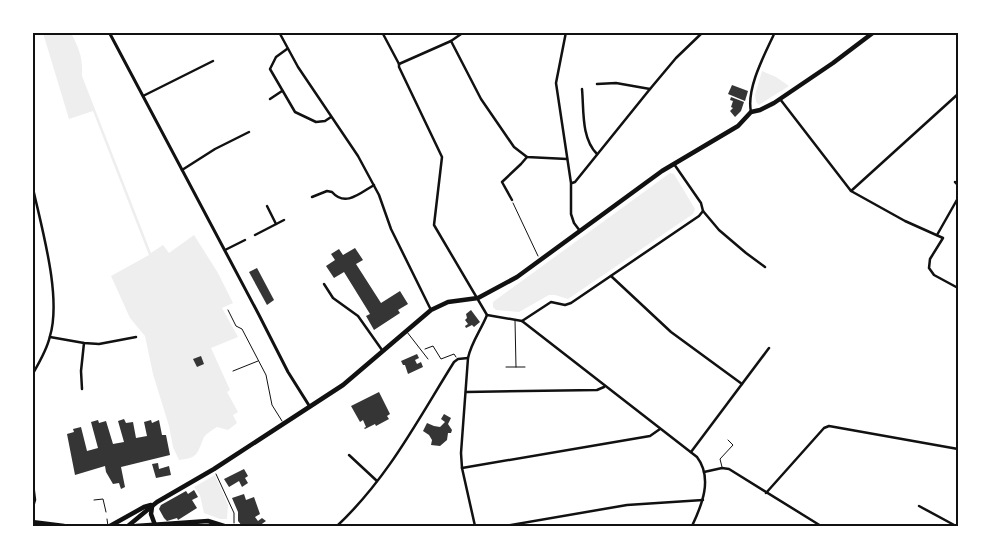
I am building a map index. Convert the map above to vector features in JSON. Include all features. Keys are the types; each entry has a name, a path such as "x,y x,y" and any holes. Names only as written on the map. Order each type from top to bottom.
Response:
{"main road":[{"path":"128,526 141,512 284,424 342,385 431,310 448,302 478,298 517,277 674,164 738,126 752,112 760,110 780,99 874,32"},
{"path":"152,505 151,514 155,526"},
{"path":"109,526 131,514 141,512"},
{"path":"141,512 144,526"},
{"path":"131,514 136,526 208,521 224,526"},
{"path":"32,522 62,526"}],"street":[{"path":"109,32 288,372 310,407"},
{"path":"279,32 287,49 358,156 374,185 389,224 431,310"},
{"path":"382,32 442,157 434,225 487,315"},
{"path":"399,64 451,41 464,32"},
{"path":"566,32 556,83 571,183 572,214 574,223 580,231"},
{"path":"571,183 575,182 676,58 704,32"},
{"path":"752,112 749,102 756,78 775,32"},
{"path":"451,41 481,99 514,147 527,157 567,159"},
{"path":"287,49 272,61 270,69 282,91 296,112 316,122 325,121 331,116"},
{"path":"144,96 212,61"},
{"path":"597,84 616,82 650,89"},
{"path":"582,89 585,129 591,148 598,154"},
{"path":"270,98 282,91"},
{"path":"851,191 958,94"},
{"path":"780,99 851,191 943,238 930,260 929,268 934,275 958,288"},
{"path":"182,170 215,149 249,132"},
{"path":"512,200 502,182 527,157"},
{"path":"674,164 701,204 703,211 725,236 765,267"},
{"path":"955,182 958,185"},
{"path":"32,184 52,286 54,311 50,337 32,375"},
{"path":"312,196 327,191 332,192 337,198 343,200 353,197 374,185"},
{"path":"937,235 958,198"},
{"path":"267,206 276,224"},
{"path":"522,321 551,302 564,305 571,303 699,216 703,211"},
{"path":"254,235 284,220"},
{"path":"224,250 245,240"},
{"path":"612,276 671,332 742,384"},
{"path":"324,284 334,298 358,316 383,352"},
{"path":"487,315 522,321 699,460 704,472 705,483 703,500 692,526"},
{"path":"475,526 462,468 461,453 468,358 471,346 487,315"},
{"path":"50,337 98,344 136,337"},
{"path":"82,389 81,371 84,343"},
{"path":"691,452 769,348"},
{"path":"337,526 348,516 377,481 414,430 445,376 458,359 468,358"},
{"path":"466,392 597,390 605,387"},
{"path":"766,493 824,428 829,426 958,449"},
{"path":"462,468 650,436 660,429"},
{"path":"349,455 377,481"},
{"path":"704,472 722,468 729,469 821,526"},
{"path":"32,476 34,500 32,510"},
{"path":"505,526 627,505 703,500"},
{"path":"919,506 956,526"}],"lane":[{"path":"228,310 236,326 242,329 266,375 272,405 284,424"},
{"path":"515,319 516,367"},
{"path":"406,330 428,359"},
{"path":"233,371 258,361"},
{"path":"506,367 524,367"},
{"path":"722,468 720,459 733,445 728,440"},
{"path":"94,500 103,499 106,512"},
{"path":"107,519 109,526"}],"path":[{"path":"512,200 538,257"},
{"path":"422,350 433,346 441,359 454,354 458,359"},
{"path":"216,473 234,513 234,523"}],"shaded area":[{"path":"43,33 71,33 74,38 81,58 82,76 151,253 163,245 169,253 194,235 218,273 233,303 222,308 238,337 211,348 230,390 227,392 238,412 233,415 237,423 228,430 217,427 210,432 204,437 196,454 190,458 179,460 173,447 169,426 153,374 145,336 130,318 111,276 149,255 93,111 69,119"},
{"path":"762,71 776,77 789,86 759,105 756,102 755,95"},
{"path":"670,173 674,174 695,209 693,214 568,299 549,295 519,312 496,310 493,307 493,302"},
{"path":"215,475 228,505 227,519 220,519 204,513 200,495 194,487"}],"building":[{"path":"732,85 748,91 745,101 728,94"},
{"path":"731,97 744,102 741,111 735,117 730,111 733,108 731,107 733,101 730,100"},
{"path":"355,248 363,260 356,264 381,303 400,291 408,304 398,310 400,313 374,330 366,316 370,314 344,272 334,278 326,266 335,260 331,254 339,249 343,255"},
{"path":"257,268 274,300 267,305 249,272"},
{"path":"471,310 480,322 474,327 472,325 466,328 465,326 468,324 465,320 467,318 466,314"},
{"path":"417,354 419,358 415,360 417,364 421,362 423,367 408,374 405,365 401,361"},
{"path":"201,356 204,364 197,367 193,359"},
{"path":"379,392 390,414 387,416 389,419 365,429 363,420 360,422 351,406"},
{"path":"444,414 451,418 448,424 452,430 451,433 448,433 447,440 440,446 431,445 432,440 423,431 427,423 440,427 445,422 441,419"},
{"path":"124,419 126,423 133,422 136,438 147,436 144,422 151,420 152,423 159,420 162,435 166,435 170,455 121,467 125,487 121,489 119,483 113,484 106,472 105,466 75,475 67,434 74,432 73,429 81,427 87,451 98,448 91,422 98,420 99,423 106,421 113,444 124,442 118,421"},
{"path":"158,463 159,469 169,466 171,475 156,478 152,464"},
{"path":"244,469 248,476 245,478 248,483 242,487 239,481 229,487 224,479"},
{"path":"194,490 198,497 192,500 197,508 178,520 177,518 167,521 159,509 161,505 186,491 188,494"},
{"path":"244,494 246,500 254,497 260,514 255,517 258,521 262,518 266,521 259,526 242,526 238,521 238,512 232,498"}]}
